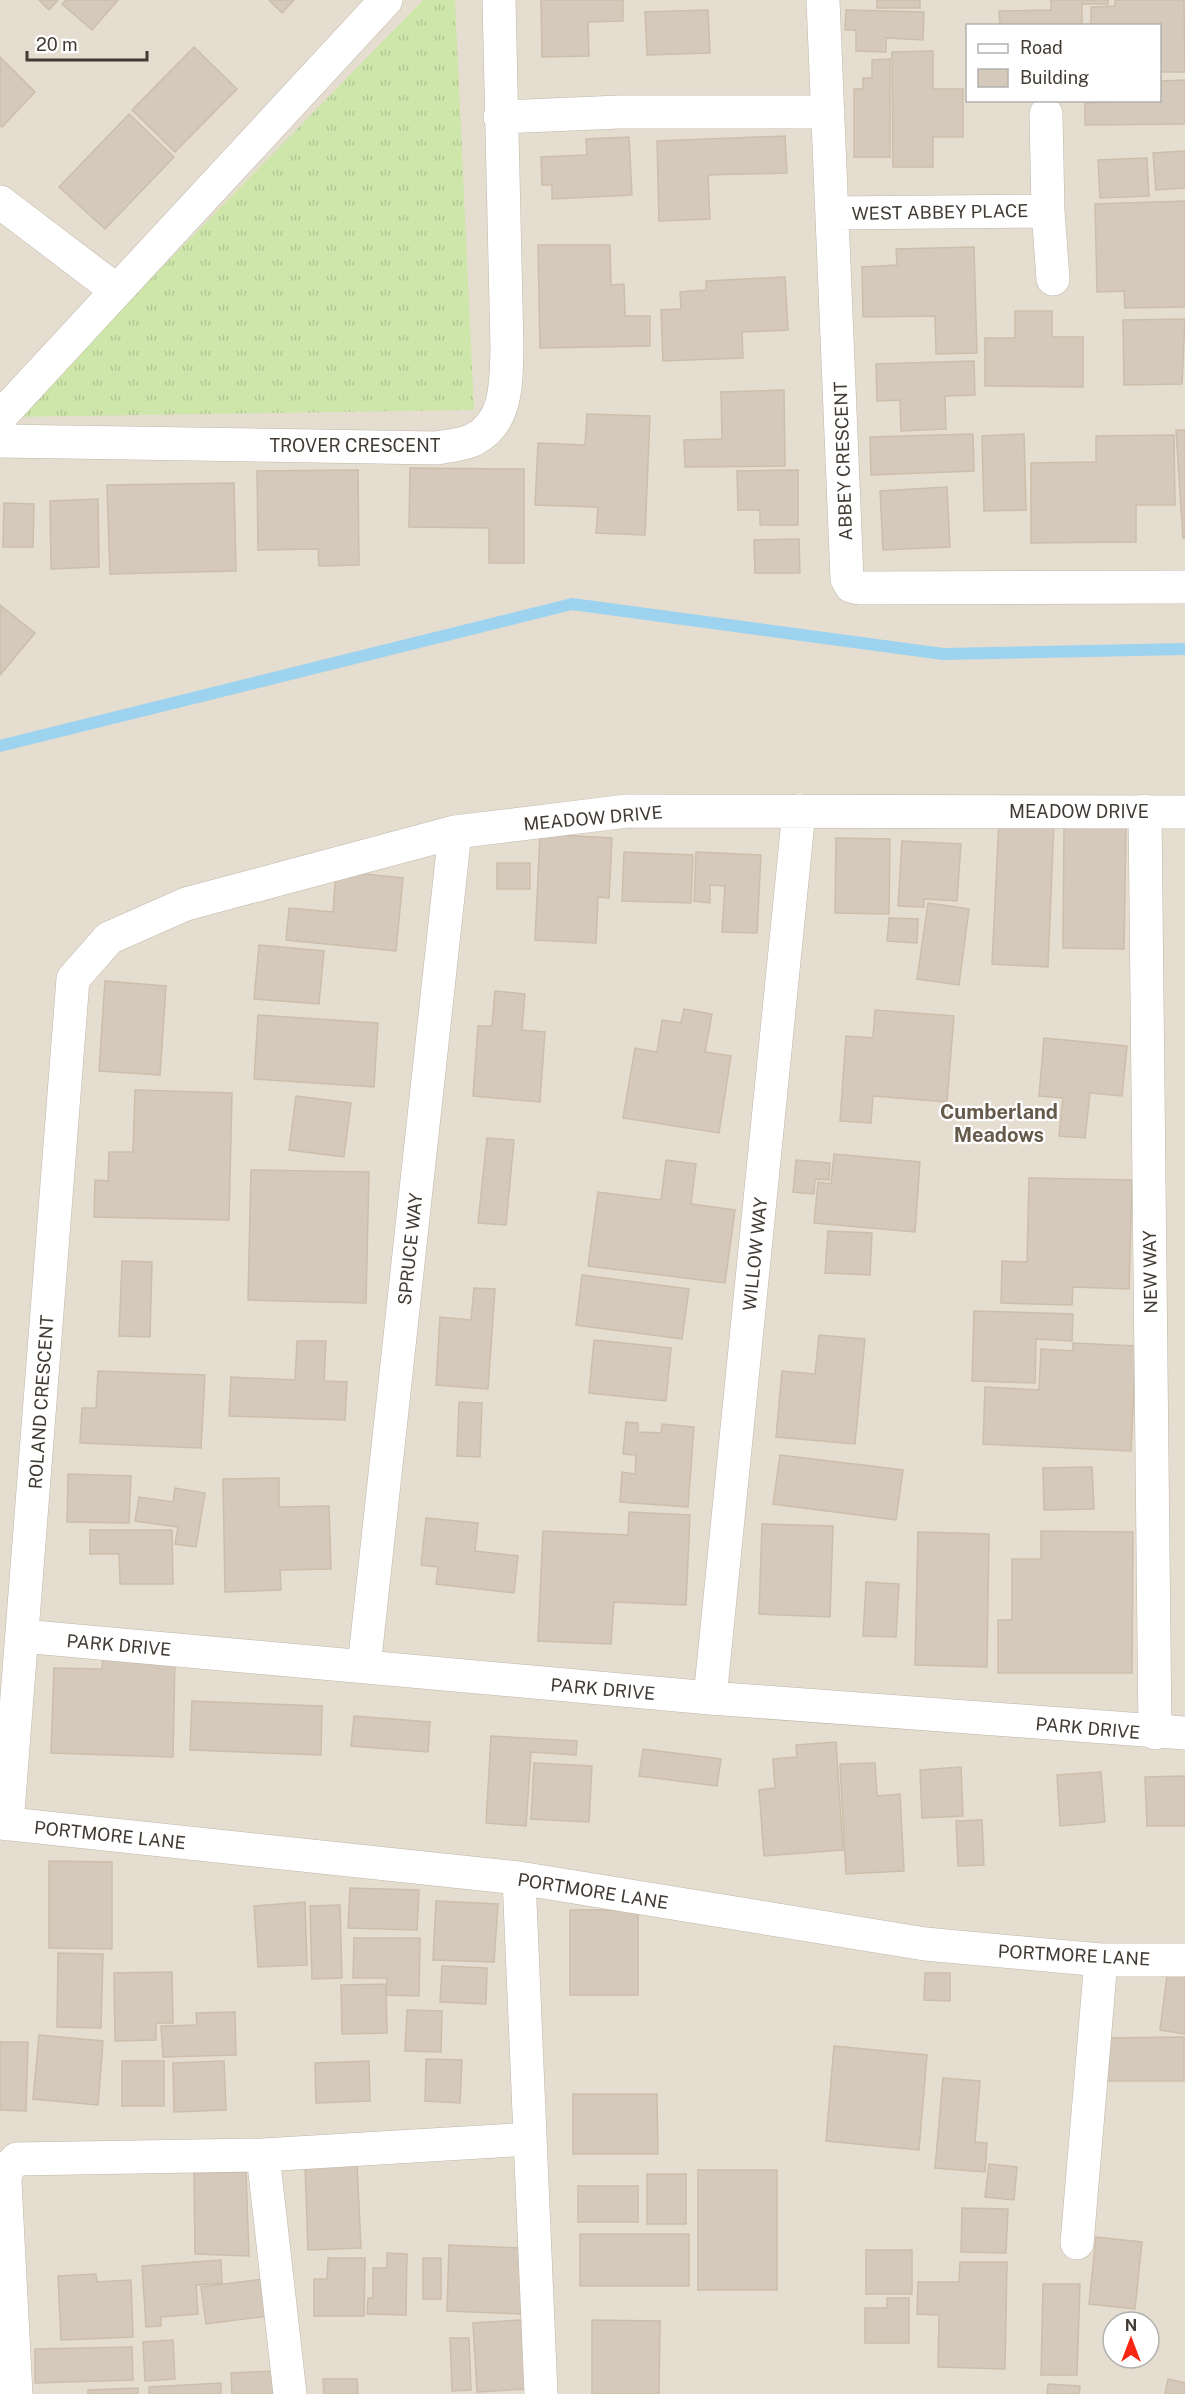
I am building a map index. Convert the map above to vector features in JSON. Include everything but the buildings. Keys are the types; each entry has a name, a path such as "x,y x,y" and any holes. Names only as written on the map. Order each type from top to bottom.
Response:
{"street":[{"path":"0,417 386,0"},
{"name":"TROVER CRESCENT","path":"0,441 436,448 472,440 493,424 506,392 499,0"},
{"name":"ABBEY CRESCENT","path":"823,0 847,579 851,586 1185,587"},
{"path":"500,117 619,112 828,112"},
{"name":"WEST ABBEY PLACE","path":"1046,114 1048,211 1053,279"},
{"path":"0,202 116,290"},
{"name":"WEST ABBEY PLACE","path":"833,213 1048,211"},
{"name":"MEADOW DRIVE","path":"74,979 109,938 186,904 455,831 627,811 1185,812"},
{"name":"WILLOW WAY","path":"710,1698 800,811"},
{"name":"NEW WAY","path":"1145,811 1170,1733"},
{"name":"SPRUCE WAY","path":"364,1667 455,831"},
{"name":"ROLAND CRESCENT","path":"3,1824 22,1636 74,979"},
{"name":"PARK DRIVE","path":"22,1636 710,1698 1170,1733"},
{"name":"PORTMORE LANE","path":"3,1824 519,1878 925,1944 1101,1959 1185,1960"},
{"path":"519,1878 541,2394"},
{"path":"1077,2243 1101,1959"},
{"path":"16,2394 5,2182 6,2170 17,2158 263,2155 530,2139"},
{"path":"263,2155 290,2394"}],"shaded area":[{"name":"Cumberland Meadows","path":"0,0 1185,0 1185,2394 0,2394"}],"green space":[{"path":"423,0 455,0 474,410 16,417"}],"waterway":[{"path":"0,746 572,604 943,654 1185,649"}],"district":[{"name":"Cumberland Meadows","path":"999,1124"}]}
